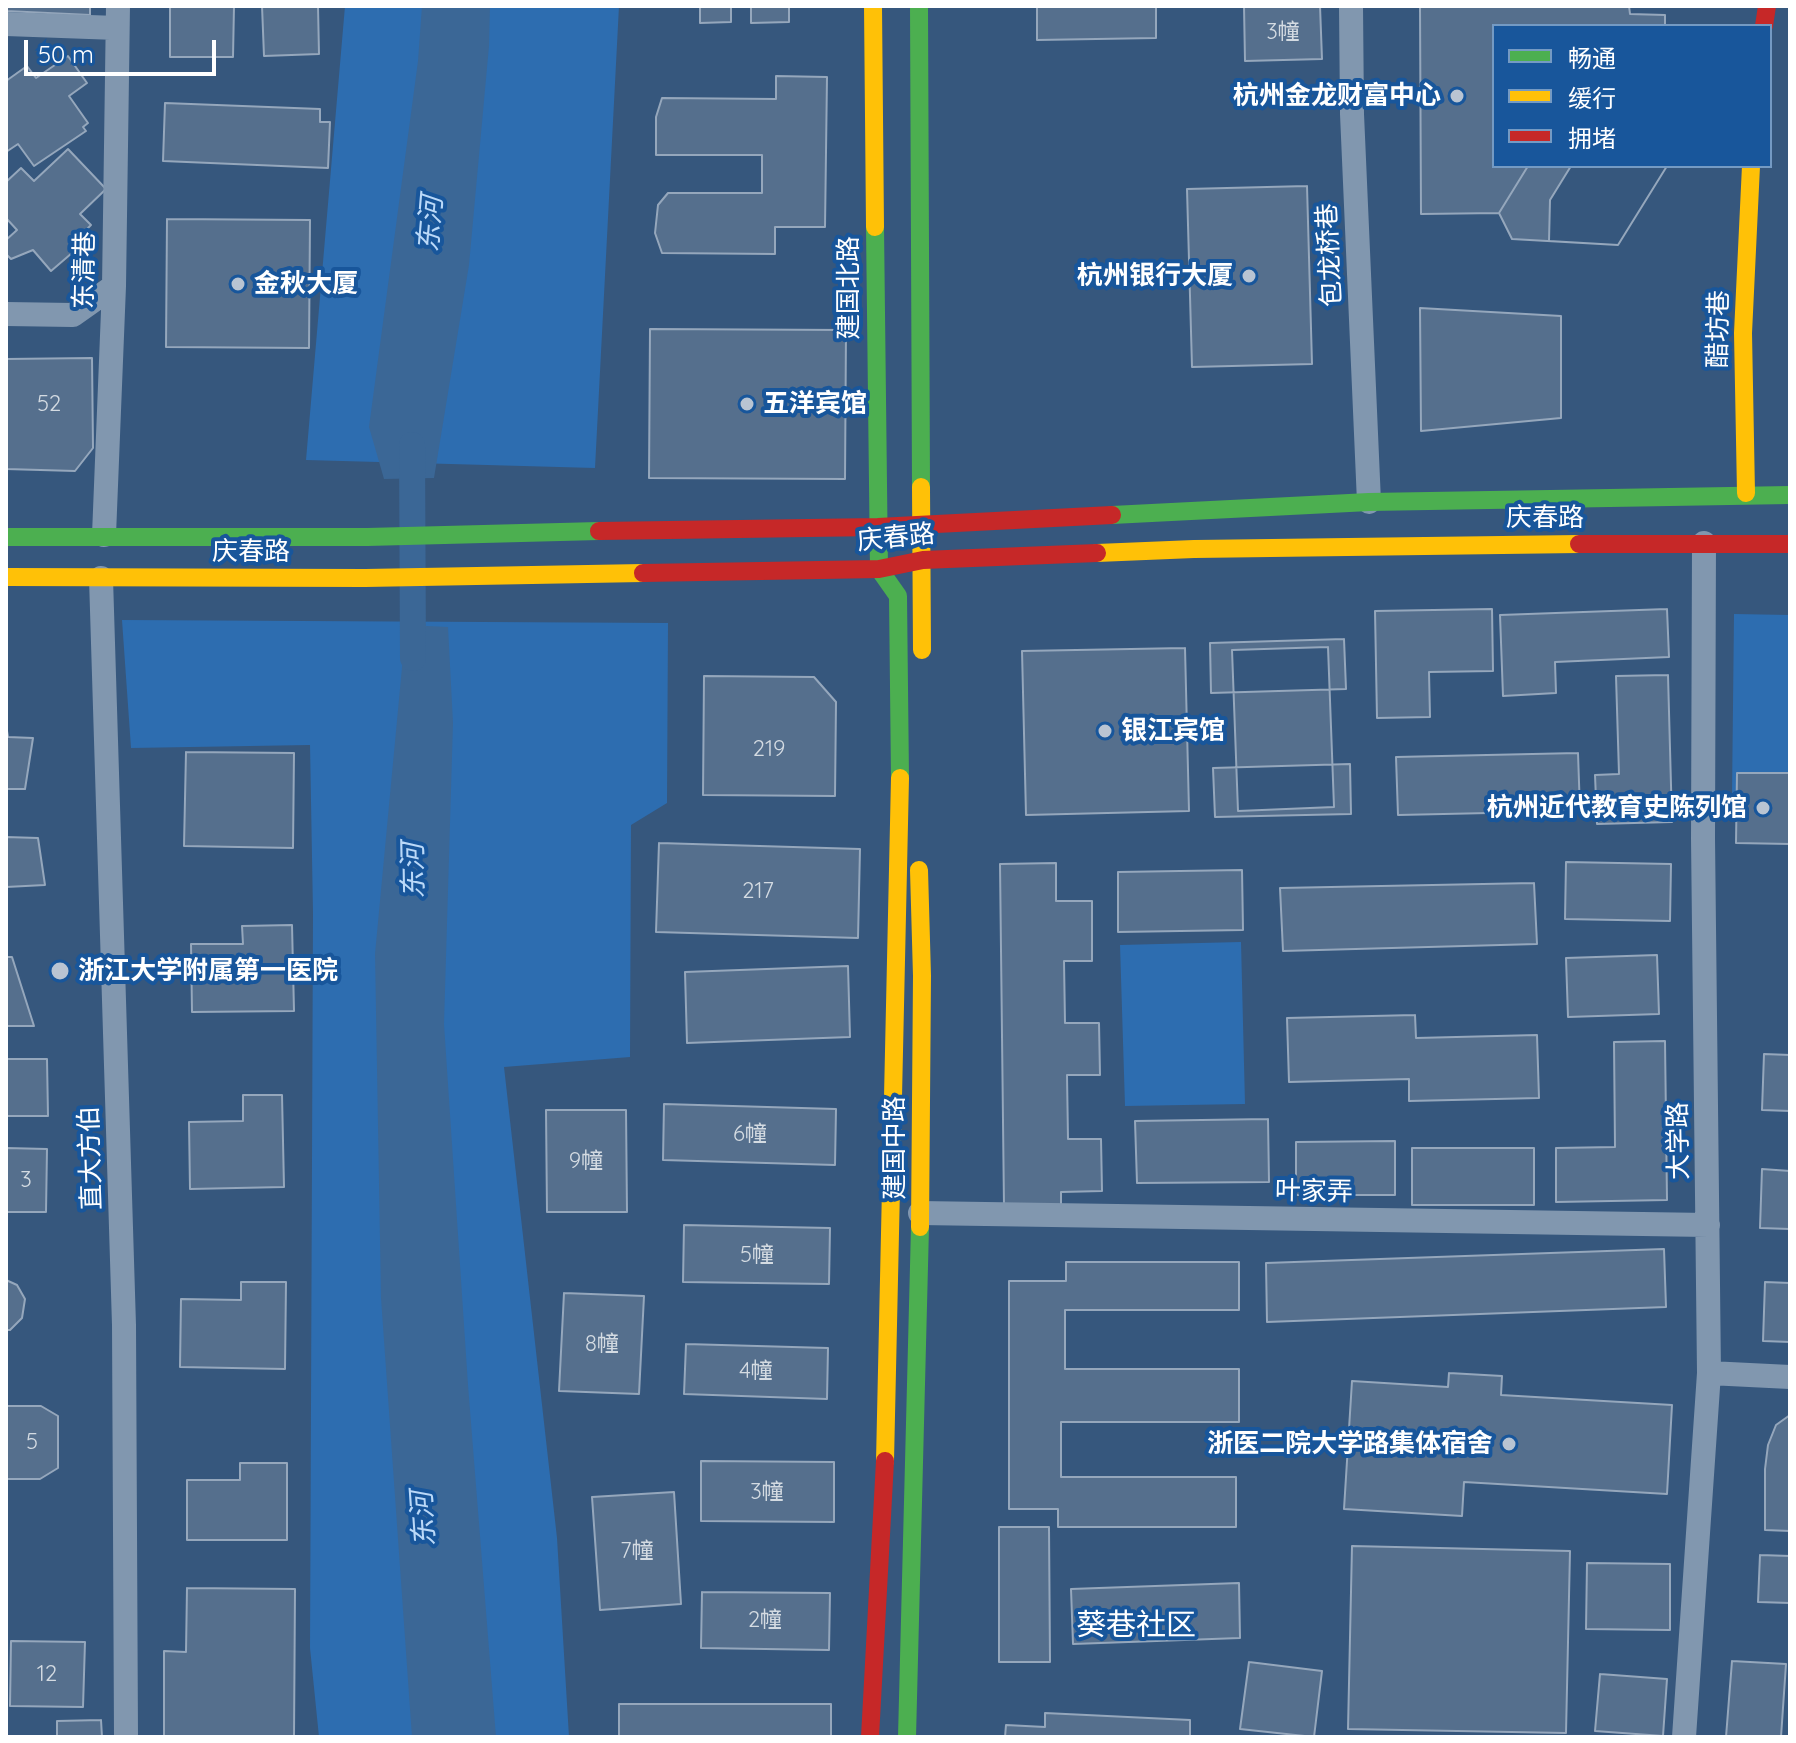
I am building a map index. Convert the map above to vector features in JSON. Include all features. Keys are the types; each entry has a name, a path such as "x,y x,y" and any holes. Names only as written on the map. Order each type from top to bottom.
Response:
{"main road":[{"name":"建国北路","path":"873,6 879,569"},
{"path":"919,6 921,673"},
{"name":"醋坊巷","path":"1746,493 1743,333 1751,168"},
{"name":"庆春路","path":"6,537 367,537 480,532 878,527 1369,502 1746,493 1790,495"},
{"name":"庆春路","path":"6,577 365,578 879,569 923,560 1194,549 1790,544"},
{"name":"建国中路","path":"870,1737 885,1458 900,792 898,596 879,569"},
{"name":"建国中路","path":"907,1737 920,1213 922,976 918,848"}],"street":[{"name":"包龙桥巷","path":"1351,6 1352,114 1369,502"},
{"path":"6,24 118,17"},
{"name":"东清巷","path":"104,535 114,286 118,17"},
{"path":"6,314 73,315 114,286"},
{"name":"大学路","path":"1684,1737 1709,1373 1703,838 1704,543"},
{"name":"直大方伯","path":"101,578 124,1325 126,1737"},
{"name":"叶家弄","path":"920,1213 1708,1225"},
{"path":"1709,1373 1790,1377"}],"shaded area":[{"path":"345,6 619,6 595,468 306,460"},
{"path":"1734,614 1790,615 1790,798 1732,796"},
{"path":"122,620 668,623 667,803 631,825 630,1057 504,1067 557,1538 569,1737 319,1737 310,1648 313,913 310,745 131,748"},
{"path":"1241,942 1245,1104 1125,1106 1120,945"}],"water":[{"path":"422,6 490,6 489,46 469,265 434,478 384,479 369,427 418,61"},
{"path":"406,625 448,627 453,723 444,1024 496,1737 412,1737 381,1298 375,954"}],"building":[{"path":"6,6 90,6 90,15 6,11"},
{"path":"170,6 234,6 233,57 170,57"},
{"path":"262,6 318,6 319,54 264,56"},
{"path":"681,6 731,6 731,22 700,23 700,7"},
{"path":"751,6 789,6 789,22 751,23"},
{"path":"1037,6 1156,6 1156,38 1037,40"},
{"path":"1244,6 1320,6 1322,59 1245,61"},
{"name":"杭州金龙财富中心","path":"1420,6 1629,6 1630,14 1665,15 1665,24 1492,24 1492,168 1527,168 1499,213 1421,214"},
{"path":"68,56 87,83 69,96 88,123 83,127 86,131 34,166 18,144 6,152 6,81 27,66 36,78"},
{"path":"776,76 827,77 825,227 775,227 775,254 662,253 655,233 658,205 668,193 762,193 762,155 656,155 656,117 662,98 776,99"},
{"path":"165,103 320,109 320,122 330,122 328,168 163,161"},
{"path":"68,149 106,189 80,214 91,225 78,238 86,241 51,271 33,250 11,259 6,254 6,240 17,230 6,218 6,182 21,168 34,181"},
{"path":"1527,168 1666,168 1618,245 1512,239 1499,213"},
{"path":"1570,168 1666,168 1618,245 1549,241 1550,200"},
{"name":"杭州银行大厦","path":"1307,186 1312,364 1192,367 1187,189"},
{"name":"金秋大厦","path":"167,219 310,220 309,348 166,347"},
{"path":"1420,308 1561,316 1561,418 1421,431"},
{"name":"五洋宾馆","path":"650,329 846,330 845,479 649,478"},
{"path":"92,358 93,448 75,471 6,469 6,359"},
{"path":"1492,609 1493,671 1429,672 1430,717 1377,718 1375,611"},
{"path":"1667,609 1669,657 1555,662 1556,693 1503,696 1500,615"},
{"path":"1344,639 1346,689 1211,693 1210,643"},
{"path":"1328,647 1334,807 1238,811 1232,650"},
{"name":"银江宾馆","path":"1185,648 1189,811 1026,815 1022,651"},
{"path":"1668,675 1672,822 1597,824 1595,775 1619,774 1616,676"},
{"path":"704,676 814,677 836,702 835,796 703,795"},
{"path":"6,725 8,737 33,738 25,789 6,789"},
{"path":"186,752 294,753 293,848 184,846"},
{"path":"1578,753 1580,811 1398,815 1396,757"},
{"path":"1350,764 1351,814 1215,817 1213,768"},
{"name":"杭州近代教育史陈列馆","path":"1737,773 1790,773 1790,844 1736,843"},
{"path":"6,837 38,838 45,885 6,887"},
{"path":"659,843 860,849 858,938 656,932"},
{"path":"1566,862 1671,864 1670,921 1565,919"},
{"path":"1056,863 1056,901 1092,901 1092,961 1064,961 1065,1023 1099,1023 1100,1075 1067,1075 1068,1139 1101,1139 1102,1191 1061,1192 1061,1206 1004,1207 1000,864"},
{"path":"1242,870 1243,930 1118,932 1118,872"},
{"path":"1534,883 1537,944 1283,951 1280,888"},
{"path":"292,925 294,1011 192,1012 191,944 243,944 242,926"},
{"path":"1657,955 1659,1014 1568,1017 1566,958"},
{"path":"6,957 12,957 34,1026 6,1026"},
{"path":"848,966 850,1037 687,1043 685,972"},
{"path":"1415,1015 1416,1038 1537,1035 1539,1098 1409,1101 1409,1079 1289,1082 1287,1018"},
{"path":"1665,1041 1667,1200 1556,1202 1556,1148 1615,1147 1614,1042"},
{"path":"1764,1054 1790,1055 1790,1111 1762,1110"},
{"path":"6,1059 47,1059 48,1116 6,1116"},
{"path":"243,1095 282,1095 284,1187 190,1189 189,1122 243,1121"},
{"path":"664,1104 836,1109 835,1165 663,1160"},
{"path":"546,1110 626,1110 627,1212 547,1212"},
{"path":"1268,1119 1269,1182 1137,1183 1135,1121"},
{"path":"1395,1141 1395,1195 1296,1195 1296,1142"},
{"path":"6,1148 47,1149 46,1212 6,1212"},
{"path":"1412,1148 1534,1148 1534,1205 1412,1205"},
{"path":"1762,1169 1790,1171 1790,1229 1760,1228"},
{"path":"684,1225 830,1228 829,1284 683,1282"},
{"path":"1664,1249 1666,1307 1267,1322 1266,1263"},
{"path":"1066,1262 1239,1262 1239,1310 1065,1310 1065,1369 1239,1369 1239,1422 1061,1422 1061,1477 1236,1477 1236,1527 1058,1527 1058,1509 1009,1509 1009,1281 1066,1281"},
{"path":"6,1280 17,1285 25,1299 22,1318 10,1330 6,1330"},
{"path":"241,1282 286,1282 285,1369 180,1367 181,1299 241,1300"},
{"path":"1765,1282 1790,1283 1790,1342 1763,1341"},
{"path":"564,1293 644,1296 639,1394 559,1391"},
{"path":"686,1344 828,1348 827,1399 684,1394"},
{"name":"浙医二院大学路集体宿舍","path":"1449,1373 1502,1376 1501,1395 1672,1405 1667,1494 1464,1482 1462,1516 1344,1509 1352,1381 1448,1387"},
{"path":"6,1406 41,1406 58,1416 58,1468 40,1479 6,1479"},
{"path":"1790,1415 1790,1531 1765,1530 1768,1445 1776,1425"},
{"path":"701,1461 834,1462 834,1522 701,1521"},
{"path":"240,1463 287,1463 287,1540 187,1540 187,1480 240,1480"},
{"path":"674,1492 681,1604 600,1610 592,1497"},
{"path":"999,1527 1049,1527 1050,1662 999,1662"},
{"path":"1352,1546 1570,1551 1566,1733 1348,1729"},
{"path":"1760,1555 1790,1556 1790,1603 1758,1602"},
{"path":"1587,1563 1670,1564 1670,1630 1586,1629"},
{"path":"1239,1583 1240,1638 1073,1644 1071,1589"},
{"path":"187,1588 295,1589 294,1737 164,1737 164,1651 186,1652"},
{"path":"702,1592 830,1593 829,1650 701,1648"},
{"path":"11,1641 85,1642 83,1707 10,1706"},
{"path":"1732,1661 1786,1664 1781,1737 1726,1737"},
{"path":"1249,1662 1322,1671 1314,1737 1240,1729"},
{"path":"1600,1674 1667,1679 1663,1736 1595,1731"},
{"path":"619,1704 831,1704 831,1737 619,1737"},
{"path":"1045,1713 1190,1720 1190,1737 1005,1737 1006,1725 1045,1727"},
{"path":"101,1720 102,1737 57,1737 57,1721"}],"waterway":[{"name":"东河","path":"412,445 413,658"}],"traffic: fast":[{"path":"919,6 921,487"},
{"path":"875,227 879,569 898,596 900,778"},
{"path":"1112,515 1369,502 1790,495"},
{"path":"6,537 367,537 599,531"},
{"path":"907,1737 920,1227"}],"traffic: slow":[{"path":"873,6 875,227"},
{"path":"1746,493 1743,333 1751,168"},
{"path":"921,487 922,650"},
{"path":"1097,553 1579,544"},
{"path":"6,577 365,578 643,573"},
{"path":"885,1461 900,778"},
{"path":"919,870 922,976 920,1227"}],"traffic: jam":[{"path":"1764,24 1767,6"},
{"path":"599,531 878,527 1112,515"},
{"path":"1579,544 1790,544"},
{"path":"643,573 879,569 923,560 1097,553"},
{"path":"870,1737 885,1461"}],"place":[{"name":"杭州金龙财富中心","path":"1457,96"},
{"name":"杭州银行大厦","path":"1249,276"},
{"name":"金秋大厦","path":"238,284"},
{"name":"五洋宾馆","path":"747,404"},
{"name":"银江宾馆","path":"1105,731"},
{"name":"杭州近代教育史陈列馆","path":"1763,808"},
{"name":"浙江大学附属第一医院","path":"60,971"},
{"name":"浙医二院大学路集体宿舍","path":"1509,1444"}],"district":[{"name":"葵巷社区","path":"1136,1626"}]}
